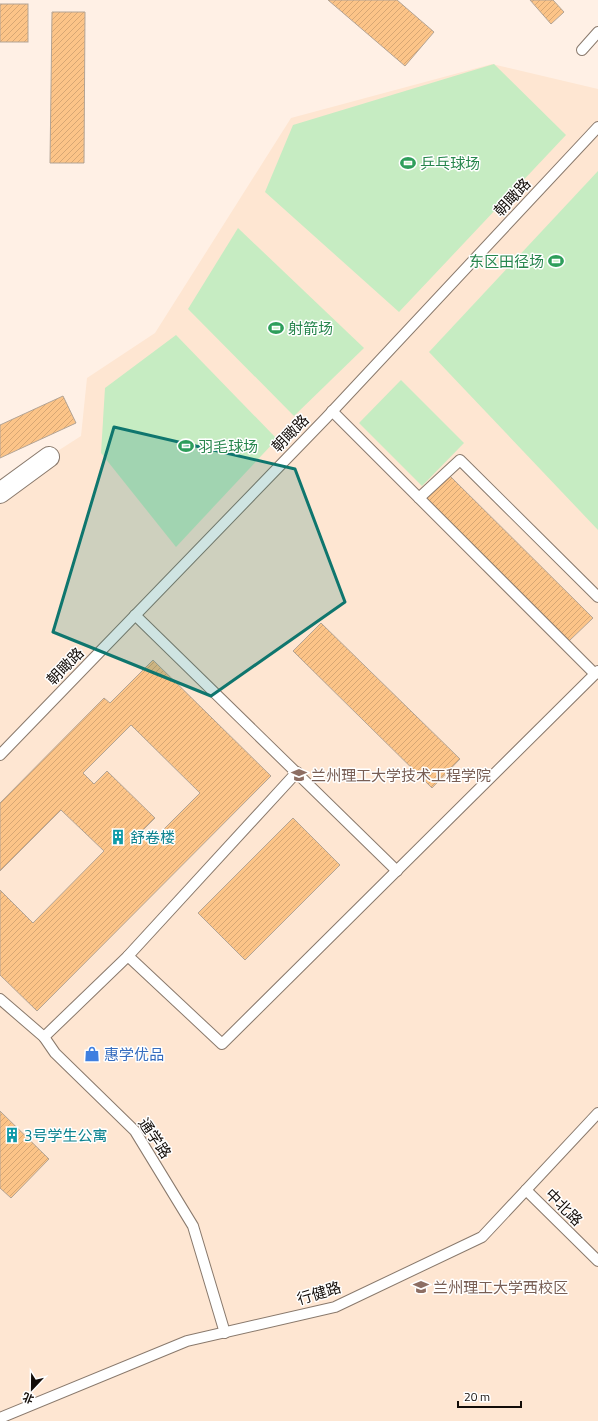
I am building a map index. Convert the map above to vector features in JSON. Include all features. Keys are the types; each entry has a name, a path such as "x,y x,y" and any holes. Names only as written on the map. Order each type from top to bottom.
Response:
{"street":[{"path":"0,493 49,457"}],"lane":[{"path":"582,50 598,32"},
{"name":"朝瞰路","path":"0,755 332,411 598,127"},
{"path":"128,956 222,1044 597,672 332,411"},
{"path":"419,498 460,460 598,597"},
{"path":"135,615 397,871"},
{"path":"44,1037 128,956 297,772"},
{"name":"通学路","path":"0,999 44,1037 55,1053 135,1131 193,1226 225,1333"},
{"name":"行健路","path":"0,1418 187,1341 335,1307 482,1237 598,1113"},
{"name":"中北路","path":"526,1190 598,1261"}],"highlighted area":[{"path":"114,427 295,469 345,602 211,696 53,632"}],"shaded area":[{"name":"兰州理工大学技术工程学院","path":"492,64 598,89 598,1421 0,1421 0,488 81,436 87,378 155,333 291,118"}],"green space":[{"name":"乒乓球场","path":"494,64 566,135 399,312 265,192 293,125"},
{"name":"东区田径场","path":"598,171 598,530 429,352"},
{"name":"射箭场","path":"238,228 364,348 294,416 188,309"},
{"name":"羽毛球场","path":"176,335 277,439 176,547 101,453 105,388"},
{"path":"401,380 464,443 422,486 359,423"}],"building":[{"path":"328,0 397,0 434,32 405,66"},
{"path":"530,0 553,0 564,12 551,24"},
{"path":"0,4 28,4 28,42 0,42"},
{"path":"52,12 85,12 84,163 50,163"},
{"path":"63,396 76,423 0,458 0,425"},
{"path":"449,475 593,618 569,641 425,499"},
{"path":"321,623 460,759 432,788 293,651"},
{"name":"舒卷楼","path":"153,660 271,776 37,1011 0,975 0,890 33,923 104,851 61,810 0,871 0,803 104,698 110,703","holes":["131,725 200,793 151,842 141,832 155,818 107,771 94,784 83,773"]},
{"path":"293,818 340,865 245,960 198,913"},
{"name":"3号学生公寓","path":"0,1111 49,1159 11,1198 0,1188"}],"place":[{"name":"乒乓球场","path":"408,163"},
{"name":"东区田径场","path":"556,261"},
{"name":"射箭场","path":"276,328"},
{"name":"羽毛球场","path":"186,446"},
{"name":"兰州理工大学技术工程学院","path":"299,775"},
{"name":"舒卷楼","path":"118,837"},
{"name":"惠学优品","path":"92,1054"},
{"name":"3号学生公寓","path":"12,1135"},
{"name":"兰州理工大学西校区","path":"421,1287"}]}
